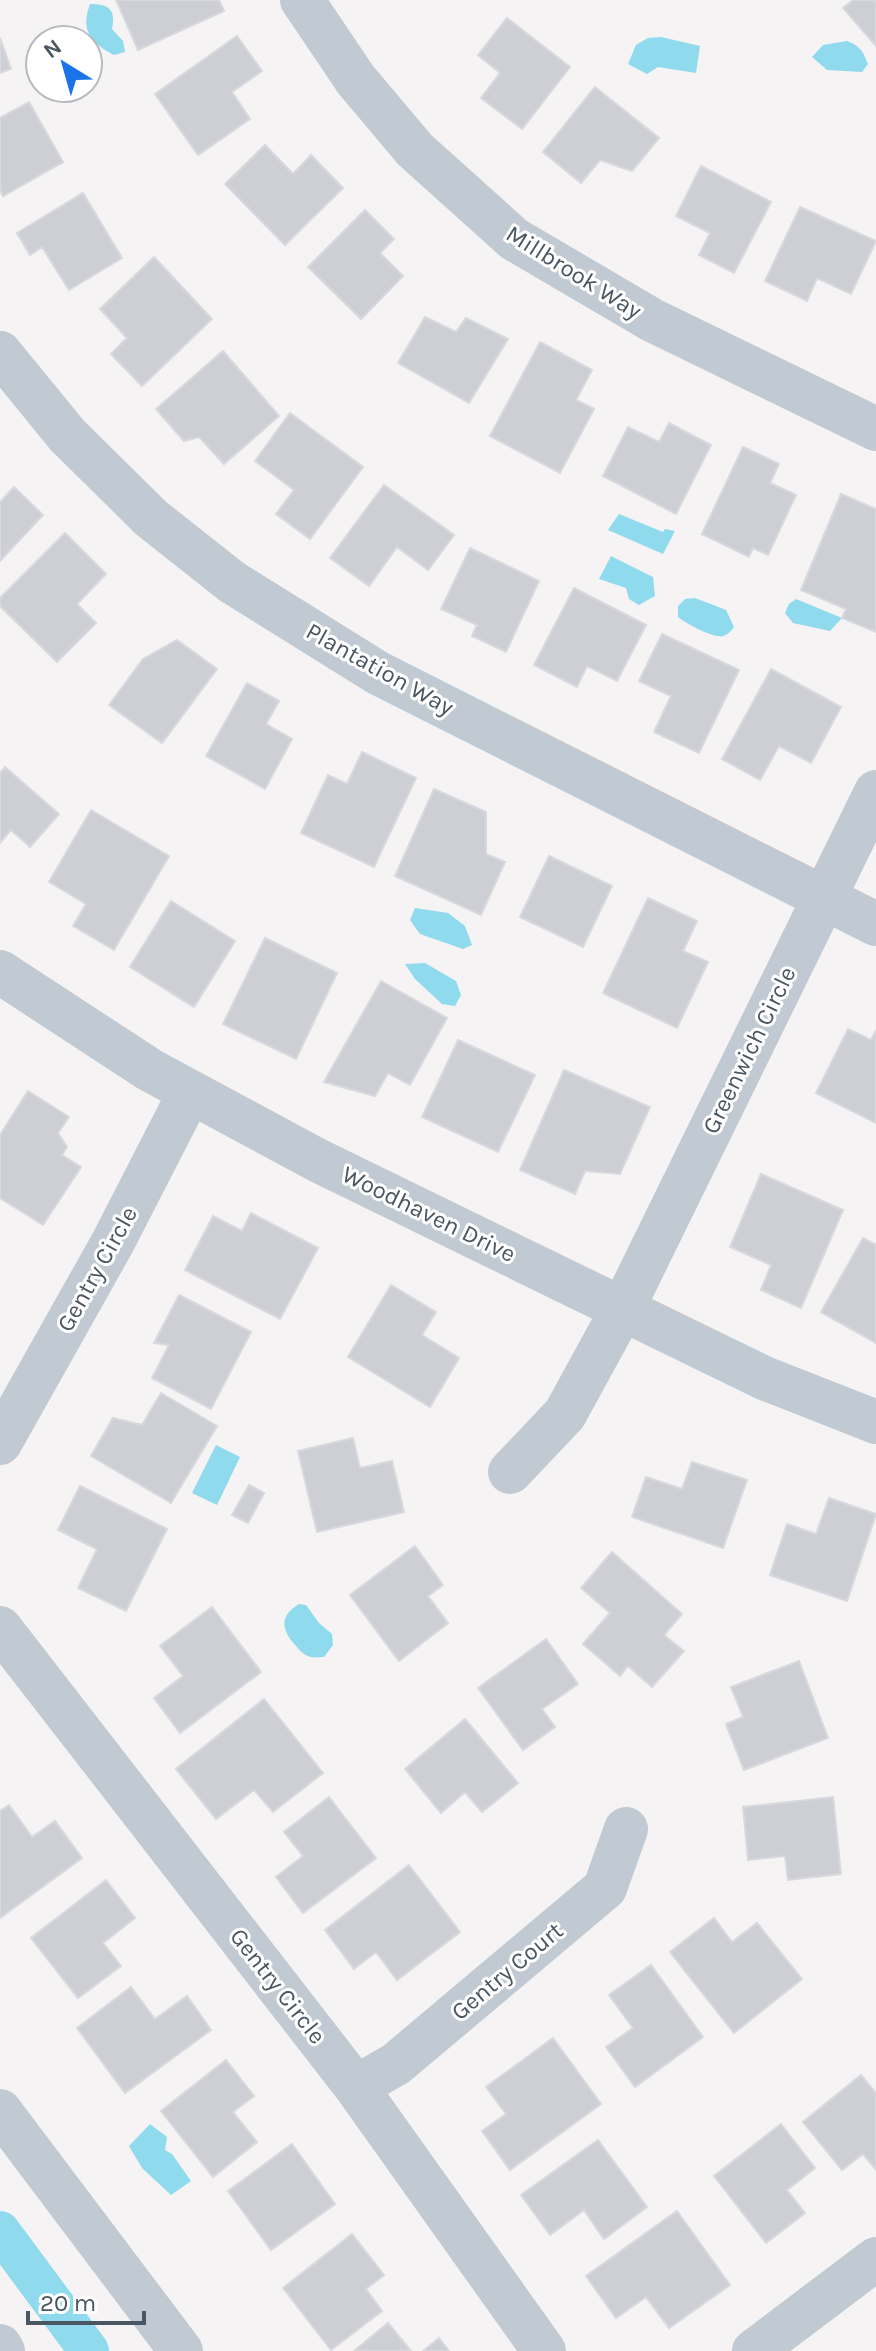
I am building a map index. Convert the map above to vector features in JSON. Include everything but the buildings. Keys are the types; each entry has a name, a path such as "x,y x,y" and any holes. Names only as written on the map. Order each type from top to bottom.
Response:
{"street":[{"name":"Millbrook Way","path":"302,0 356,80 415,150 514,239 652,320 876,429"},
{"name":"Plantation Way","path":"0,353 67,435 151,518 232,582 378,673 876,924"},
{"name":"Greenwich Circle","path":"510,1472 565,1414 623,1308 876,792"},
{"name":"Woodhaven Drive","path":"0,972 150,1070 317,1160 764,1378 876,1422"},
{"name":"Gentry Circle","path":"0,1443 113,1242 190,1092"},
{"name":"Gentry Circle","path":"0,1628 356,2087 544,2351"},
{"name":"Gentry Court","path":"356,2087 396,2064 605,1888 626,1829"},
{"path":"0,2111 181,2351"},
{"path":"754,2351 876,2259"}],"water":[{"path":"90,4 110,9 112,29 123,41 125,52 114,55 104,49 104,24 86,24"},
{"path":"661,37 700,46 696,73 658,67 647,74 628,64 636,45 648,38"},
{"path":"847,41 858,47 868,64 862,72 827,70 812,57 823,45"},
{"path":"619,514 663,532 665,529 675,531 663,554 608,530"},
{"path":"611,556 653,577 655,596 639,605 629,599 626,588 599,579"},
{"path":"695,598 726,610 734,627 731,631 723,636 713,635 678,617 678,606 685,599"},
{"path":"796,599 842,618 830,631 793,623 785,613 789,604"},
{"path":"415,908 448,913 465,926 472,945 463,949 420,934 410,920"},
{"path":"425,963 456,981 461,995 455,1006 442,1004 415,979 405,964"},
{"path":"216,1445 240,1457 217,1505 192,1493"},
{"path":"299,1604 306,1605 332,1634 333,1645 324,1657 305,1654 287,1634 285,1618"},
{"path":"150,2124 167,2137 165,2150 172,2154 191,2181 171,2195 142,2168 129,2146"}],"waterway":[{"path":"0,2231 89,2351"}]}
